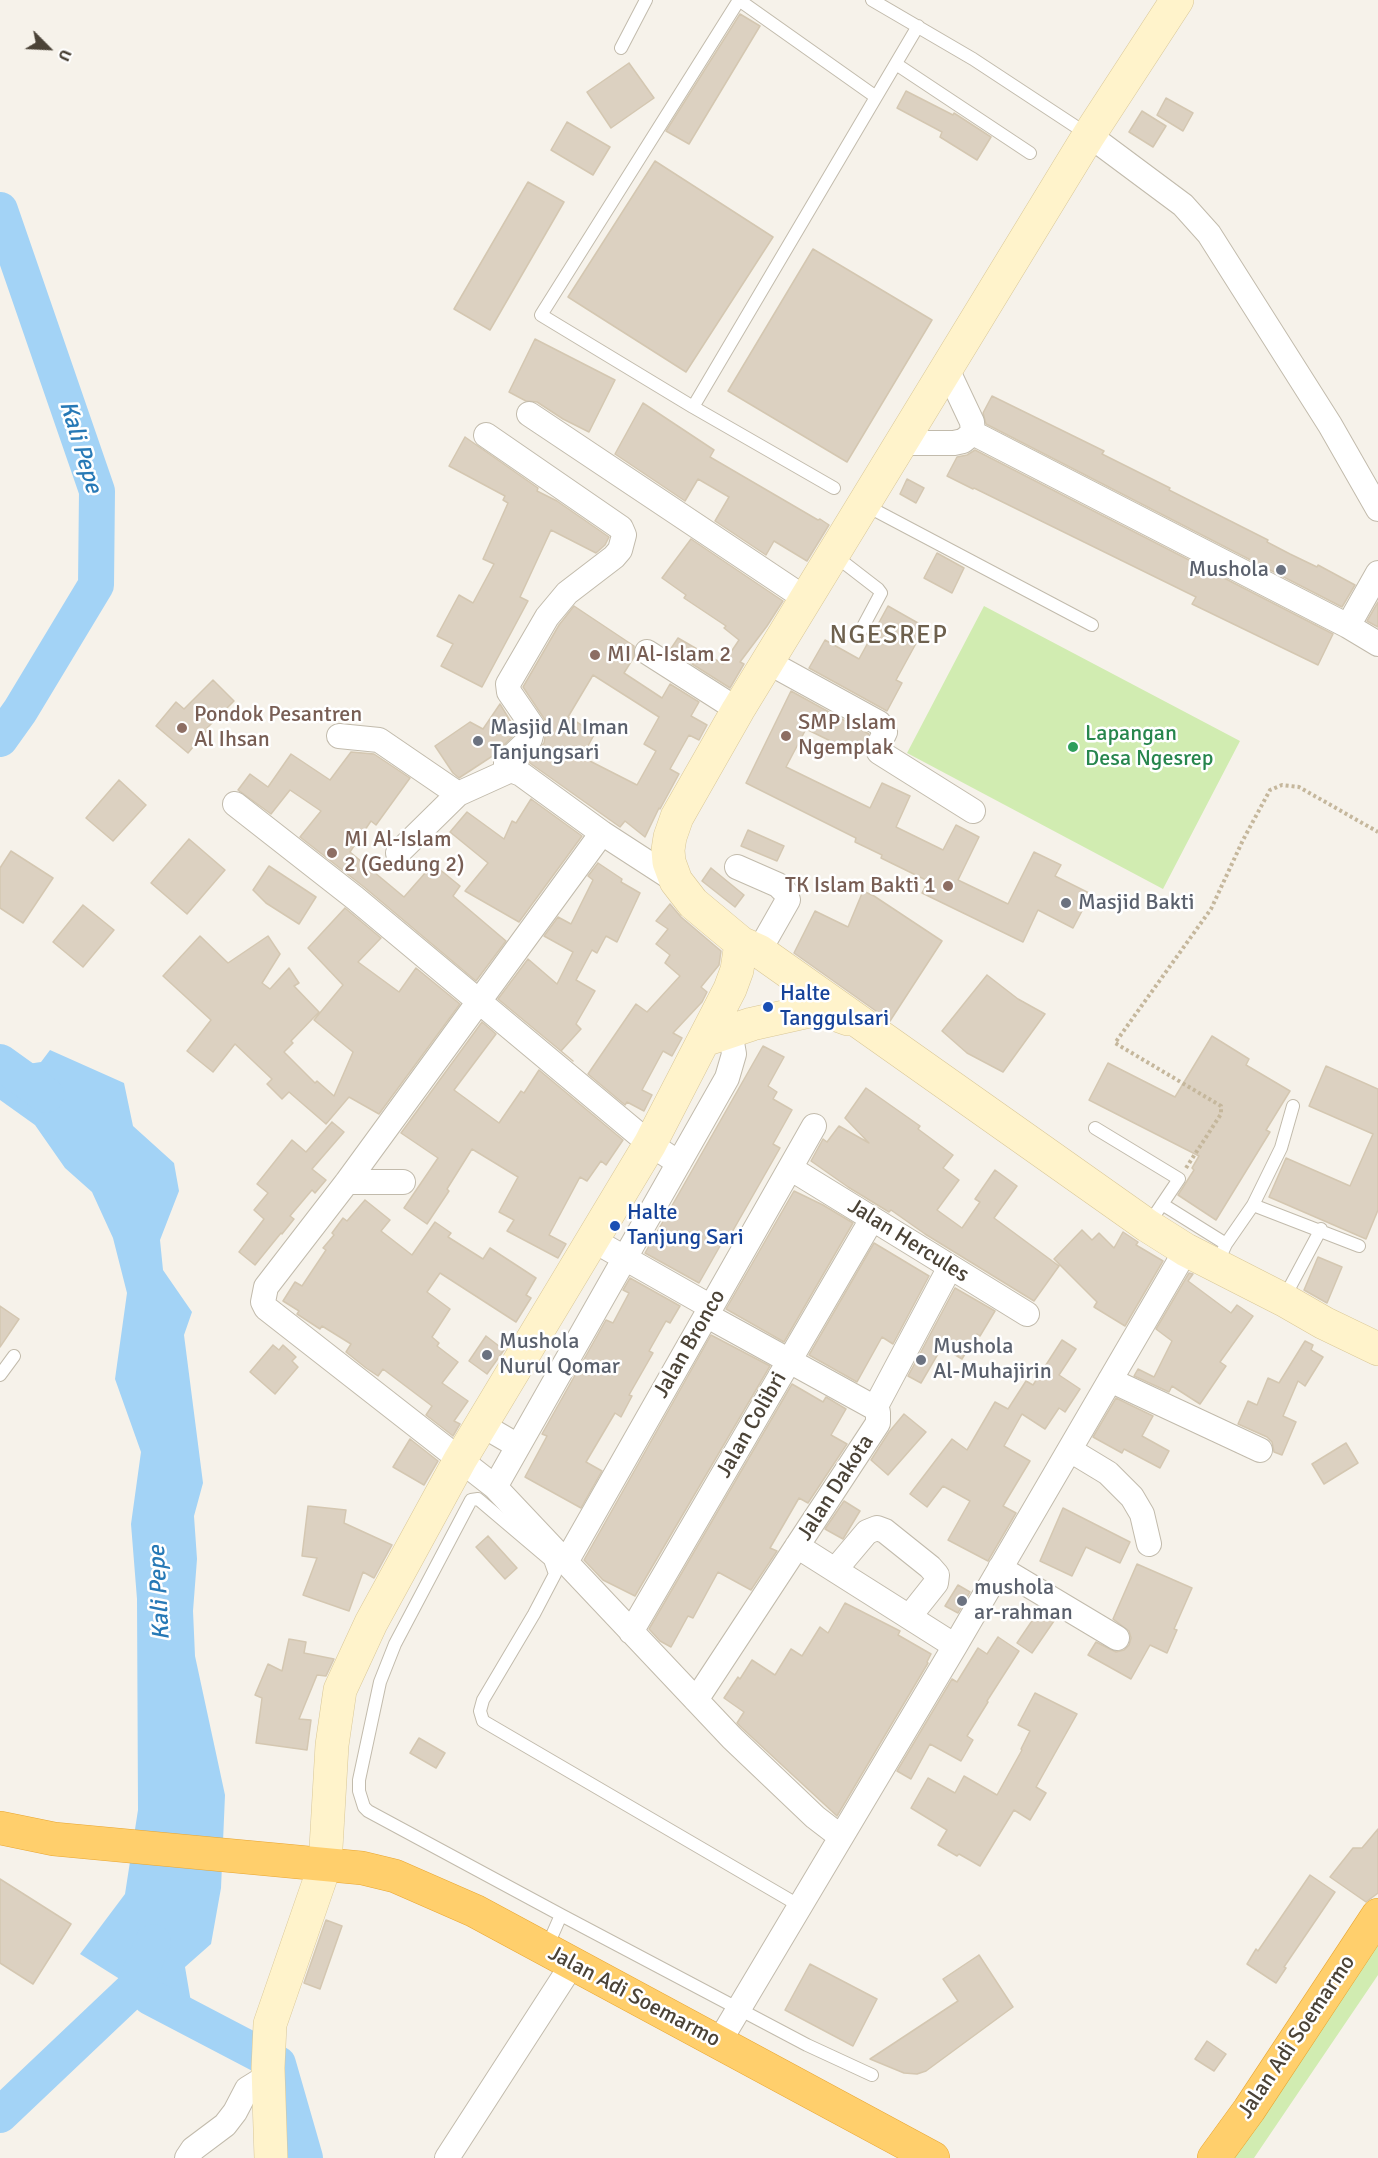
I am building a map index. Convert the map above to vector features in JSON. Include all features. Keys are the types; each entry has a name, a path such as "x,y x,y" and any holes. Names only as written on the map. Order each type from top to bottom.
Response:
{"highway":[{"name":"Jalan Adi Soemarmo","path":"0,1828 54,1839 362,1868 395,1876 475,1911 933,2158"},
{"name":"Jalan Adi Soemarmo","path":"1214,2158 1249,2110 1378,1915"}],"main road":[{"path":"1177,0 1089,135 738,710 677,817 670,837 669,862 676,881 693,903 750,947 869,1028 1155,1215 1186,1250 1221,1254 1284,1300 1324,1323 1378,1349"},
{"path":"271,2158 268,2072 270,2024 325,1865 332,1745 340,1690 371,1623 428,1549 460,1460 717,1036 737,970 750,947"},
{"path":"717,1036 779,1017 810,1011 837,1015 869,1028"}],"street":[{"path":"1089,135 1184,205 1209,234 1330,425 1378,509"},
{"path":"947,369 972,422 973,433"},
{"path":"529,414 806,599"},
{"path":"902,442 954,443 963,441 973,433"},
{"path":"973,433 1348,626 1378,644"},
{"path":"486,435 621,528 624,535 620,550 614,557 567,593 547,617 508,684 509,692 534,727 530,739 506,762 506,771"},
{"path":"1348,626 1378,573"},
{"path":"647,652 738,710"},
{"path":"768,662 879,723 885,732 878,747 879,752 973,811"},
{"path":"339,736 379,740 458,794"},
{"path":"398,853 458,794 511,770 521,774 602,833 676,881"},
{"path":"235,804 355,898 650,1144 679,1163"},
{"path":"602,833 347,1182 266,1287 264,1305 495,1487 732,1738 815,1817 841,1837"},
{"path":"737,867 778,885 786,893 788,900 750,947"},
{"path":"495,1487 727,1078 734,1054 717,1036"},
{"name":"Jalan Bronco","path":"566,1562 814,1126"},
{"name":"Jalan Hercules","path":"790,1168 1027,1314"},
{"path":"347,1182 403,1182"},
{"name":"Jalan Colibri","path":"631,1632 872,1219"},
{"path":"593,1240 790,1360 875,1408"},
{"path":"718,2042 955,1646 1186,1250"},
{"name":"Jalan Dakota","path":"696,1700 878,1423 878,1412 875,1408 950,1267"},
{"path":"1110,1380 1260,1450"},
{"path":"482,1425 518,1446"},
{"path":"1070,1450 1108,1473 1132,1497 1142,1514 1149,1544"},
{"path":"835,1570 867,1532 877,1528 885,1531 937,1575 936,1583 909,1617"},
{"path":"797,1546 955,1646"},
{"path":"1000,1568 1117,1638"},
{"path":"447,2158 559,1956"},
{"path":"188,2158 193,2149 225,2125 247,2089 268,2072"}],"lane":[{"path":"621,48 646,0"},
{"path":"834,488 693,407 541,315 739,0 876,97"},
{"path":"872,0 973,59 1089,135"},
{"path":"693,407 918,26"},
{"path":"896,64 1030,153"},
{"path":"864,504 1092,625"},
{"path":"833,554 878,589 880,593 858,636"},
{"path":"1095,1128 1179,1179 1155,1215 1221,1254 1253,1205 1281,1148 1293,1106"},
{"path":"1253,1205 1321,1229 1359,1246"},
{"path":"1284,1300 1321,1229"},
{"path":"0,1376 14,1356"},
{"path":"800,1906 486,1724 480,1716 483,1700 555,1574 550,1560 475,1498 471,1500 428,1549 380,1682 359,1780 361,1799 368,1811 561,1916 807,2045 872,2075"},
{"path":"559,1956 561,1916"}],"path":[{"path":"1179,1179 1221,1114 1221,1106 1115,1043 1212,909 1243,840 1270,790 1282,785 1299,787 1378,832"}],"green space":[{"name":"Lapangan Desa Ngesrep","path":"984,606 1240,741 1163,889 907,753"},
{"path":"1378,1931 1378,1975 1254,2158 1223,2158"}],"water":[{"path":"50,1050 124,1083 133,1126 174,1163 179,1191 160,1240 163,1270 192,1312 184,1335 203,1483 194,1516 197,1559 193,1611 195,1656 225,1795 221,1888 211,1944 185,1967 194,2020 189,2026 80,1954 125,1894 138,1810 137,1599 131,1524 141,1452 115,1379 127,1293 113,1238 92,1192 65,1168 35,1125 0,1100 0,1065 7,1067 41,1062"}],"building":[{"path":"740,14 760,26 689,144 666,131"},
{"path":"629,63 654,98 611,128 587,92"},
{"path":"906,91 953,115 954,113 991,137 977,160 940,137 942,132 897,108"},
{"path":"1166,98 1193,113 1183,131 1157,115"},
{"path":"1142,111 1166,126 1153,147 1129,132"},
{"path":"567,122 610,147 593,175 551,150"},
{"path":"655,161 773,237 686,372 568,297"},
{"path":"528,182 564,202 490,330 454,309"},
{"path":"813,249 932,320 847,462 728,391"},
{"path":"535,339 615,380 589,432 537,402 526,401 509,392"},
{"path":"992,396 1104,451 1102,454 1170,488 1169,490 1268,540 1267,542 1290,554 1317,567 1318,565 1355,585 1342,607 986,424 983,413"},
{"path":"643,403 714,450 710,457 829,525 807,561 774,541 766,555 715,521 729,497 698,479 685,501 615,454"},
{"path":"465,437 538,488 537,491 557,501 609,537 605,545 596,553 551,530 520,597 528,601 482,687 441,666 453,644 437,636 459,595 473,603 494,564 483,559 508,503 503,500 505,496 449,466"},
{"path":"975,450 1333,634 1318,665 1192,604 1196,597 947,476 957,457"},
{"path":"907,479 924,488 916,503 900,494"},
{"path":"691,539 783,601 740,662 744,664 730,688 670,650 678,638 723,664 739,640 724,628 726,626 684,598 686,595 662,578"},
{"path":"937,553 964,568 952,593 924,578"},
{"path":"1378,602 1378,627 1367,621"},
{"path":"574,606 634,646 634,657 624,673 662,698 670,684 699,702 691,716 707,725 699,740 689,735 670,769 679,774 645,837 625,821 620,827 527,761 544,743 548,718 545,720 523,687 559,625","holes":["593,675 659,717 644,744 656,751 637,785 582,757 595,733 568,717"]},
{"path":"888,606 925,627 896,680 902,683 887,711 809,668 825,640 859,659"},
{"path":"213,680 234,701 207,728 188,753 156,726 176,702 184,709"},
{"path":"791,691 869,734 859,755 806,729 786,767 870,808 882,783 910,796 896,827 943,850 956,825 979,837 958,880 1008,904 1034,852 1061,865 1055,876 1091,894 1073,928 1038,910 1023,942 922,893 928,881 881,858 882,855 855,842 856,838 746,783"},
{"name":"Masjid Al Iman Tanjungsari","path":"500,704 517,732 494,755 459,778 435,746 470,722 483,729"},
{"path":"351,752 374,754 410,778 376,825 371,821 350,852 404,897 433,864 460,886 453,896 506,941 476,981 364,887 300,837 321,811 290,790 271,814 238,790 250,774 268,787 291,754 330,780"},
{"path":"119,780 146,805 113,841 86,818"},
{"path":"531,799 582,836 519,922 465,891 488,863 450,832 467,812 504,839 512,821 516,823"},
{"path":"748,830 784,846 777,861 741,846"},
{"path":"189,839 225,870 187,914 151,883"},
{"path":"11,851 53,878 23,923 0,908 0,868"},
{"path":"598,863 622,879 621,882 640,893 617,942 606,936 597,953 592,950 576,980 595,991 576,1024 581,1029 561,1051 573,1061 498,999 528,959 557,984 573,952 544,936 558,917 571,924 593,880 588,876"},
{"path":"269,866 316,897 299,924 266,903 253,890"},
{"path":"711,868 744,895 735,907 702,881"},
{"path":"863,891 942,941 890,1021 794,953 815,911 848,927"},
{"path":"670,904 681,917 721,951 719,965 701,987 707,992 702,1002 673,1033 682,1038 672,1056 663,1051 642,1090 652,1095 644,1111 627,1102 625,1105 588,1074 636,1004 647,1012 680,976 665,963 670,955 656,944 668,929 656,921"},
{"path":"83,905 114,930 83,967 53,942"},
{"path":"345,908 381,938 358,962 399,992 416,968 460,1004 379,1114 349,1097 326,1124 289,1092 282,1099 267,1084 272,1079 235,1044 213,1072 187,1051 211,1020 163,976 200,936 228,963 268,936 280,954 262,983 270,989 289,968 299,983 294,986 319,1012 291,1041 293,1043 284,1052 315,1083 317,1081 334,1096 353,1052 314,1020 343,985 308,948"},
{"path":"987,975 1018,999 1045,1014 1003,1072 967,1053 942,1031"},
{"path":"482,1022 496,1034 454,1090 499,1123 521,1091 524,1093 539,1070 623,1140 606,1165 601,1161 587,1181 580,1177 549,1235 566,1244 558,1258 507,1231 514,1220 499,1212 518,1177 472,1149 447,1189 449,1191 427,1224 404,1208 438,1158 401,1133"},
{"path":"1212,1036 1249,1059 1246,1065 1290,1091 1266,1130 1270,1132 1216,1220 1178,1195 1194,1170 1192,1168 1199,1156 1089,1100 1108,1063 1175,1097"},
{"path":"763,1046 784,1057 768,1086 777,1092 773,1099 792,1110 773,1144 780,1148 727,1241 724,1239 699,1283 645,1253"},
{"path":"1326,1066 1378,1089 1378,1210 1366,1239 1269,1197 1286,1158 1350,1186 1373,1134 1309,1106"},
{"path":"866,1088 920,1126 918,1129 953,1155 943,1168 959,1180 937,1210 962,1228 980,1202 975,1199 995,1170 1017,1186 994,1218 1059,1266 1034,1301 925,1234 891,1210 889,1212 848,1187 811,1161 823,1139 827,1142 839,1126 869,1143 845,1118"},
{"path":"332,1122 344,1132 312,1169 326,1180 315,1193 312,1190 290,1216 294,1219 255,1265 239,1252 264,1219 254,1210 268,1193 257,1184 292,1140 306,1152"},
{"path":"794,1191 853,1223 784,1342 726,1309"},
{"path":"365,1200 390,1220 381,1231 412,1255 435,1222 451,1233 448,1237 483,1259 490,1248 536,1278 526,1295 531,1298 516,1322 440,1273 427,1292 450,1309 432,1337 439,1343 437,1346 458,1362 442,1383 468,1401 454,1421 460,1424 453,1436 426,1415 432,1406 383,1369 378,1376 366,1368 346,1352 351,1344 322,1326 320,1329 297,1314 299,1311 283,1301 295,1282 302,1286 326,1250 323,1248 334,1235 332,1233 343,1218 347,1221"},
{"path":"1082,1230 1092,1240 1099,1233 1114,1248 1123,1232 1138,1242 1136,1245 1163,1261 1125,1326 1094,1307 1097,1302 1054,1259"},
{"path":"874,1243 929,1276 893,1344 882,1337 857,1382 809,1355"},
{"path":"1318,1257 1342,1267 1327,1303 1304,1290"},
{"path":"1189,1273 1193,1274 1188,1281 1231,1313 1237,1305 1253,1316 1220,1362 1226,1366 1200,1404 1172,1386 1169,1392 1134,1376 1138,1369 1154,1377 1172,1341 1156,1329"},
{"path":"630,1278 680,1306 670,1323 666,1321 649,1351 653,1353 629,1395 632,1396 621,1417 615,1413 586,1462 602,1471 581,1508 525,1477 547,1436 542,1434 606,1320 613,1323 629,1293 623,1290"},
{"path":"955,1288 995,1311 980,1336 977,1334 962,1359 942,1347 921,1383 908,1376"},
{"path":"0,1306 19,1319 0,1347"},
{"path":"711,1335 770,1366 635,1596 603,1580 584,1560"},
{"name":"Mushola Nurul Qomar","path":"486,1336 504,1350 487,1374 469,1361"},
{"path":"1062,1340 1076,1349 1059,1375 1080,1389 1065,1412 1059,1408 1045,1429 1022,1414 1004,1446 1030,1461 1003,1506 1016,1513 988,1561 948,1540 970,1501 943,1486 927,1507 910,1494 952,1439 967,1450 995,1402 1008,1409 1026,1381 1033,1385"},
{"path":"1305,1341 1313,1345 1311,1350 1323,1357 1305,1386 1298,1381 1283,1416 1296,1422 1282,1455 1274,1452 1272,1442 1267,1437 1238,1424 1248,1401 1257,1405 1268,1378 1279,1383"},
{"path":"273,1345 279,1350 283,1345 296,1357 292,1361 298,1367 275,1394 250,1372"},
{"path":"792,1384 823,1402 826,1397 846,1409 831,1435 847,1444 808,1503 799,1498 770,1548 777,1551 751,1590 718,1572 693,1618 688,1616 671,1647 660,1641 649,1629"},
{"path":"1116,1398 1153,1416 1142,1436 1169,1451 1160,1468 1124,1449 1122,1453 1093,1437"},
{"path":"904,1414 926,1432 888,1475 871,1460"},
{"path":"410,1439 438,1461 424,1485 393,1467"},
{"path":"1346,1443 1358,1463 1324,1484 1312,1464"},
{"path":"844,1501 860,1511 843,1539 825,1529"},
{"path":"308,1506 346,1510 344,1523 392,1545 374,1578 363,1572 349,1611 303,1595 317,1558 302,1556"},
{"path":"1063,1508 1130,1542 1120,1563 1086,1547 1072,1576 1040,1561"},
{"path":"488,1536 517,1568 505,1579 476,1547"},
{"path":"1137,1564 1192,1588 1174,1629 1177,1630 1167,1653 1150,1645 1131,1679 1088,1655 1096,1642 1116,1652 1124,1650 1129,1645 1131,1638 1129,1631 1113,1619"},
{"name":"mushola ar-rahman","path":"958,1585 970,1592 958,1613 945,1606"},
{"path":"845,1603 900,1631 898,1635 931,1654 928,1663 837,1816 737,1723 744,1712 724,1698 752,1660 775,1675 791,1649 802,1656 820,1627 828,1633"},
{"path":"1040,1609 1056,1618 1032,1653 1017,1643"},
{"path":"998,1637 1019,1651 967,1736 973,1740 961,1761 930,1744 911,1779 897,1771 952,1679 957,1682 978,1648 987,1654"},
{"path":"289,1639 306,1642 304,1653 334,1659 326,1676 317,1675 299,1719 311,1720 307,1750 256,1743 262,1698 255,1695 268,1664 282,1671"},
{"path":"1035,1693 1077,1714 1036,1787 1046,1793 1030,1820 1014,1810 980,1866 938,1845 947,1830 911,1808 928,1778 955,1793 964,1776 997,1795 1030,1731 1018,1725"},
{"path":"419,1738 445,1753 436,1768 410,1753"},
{"path":"1378,1829 1378,1893 1366,1902 1330,1877 1353,1848 1362,1848"},
{"path":"1310,1875 1335,1892 1284,1967 1286,1968 1276,1983 1247,1964"},
{"path":"0,1879 71,1924 33,1984 0,1963"},
{"path":"326,1920 342,1926 320,1989 304,1983"},
{"path":"979,1955 1013,2007 926,2071 917,2074 904,2073 870,2059 958,2001 943,1979"},
{"path":"810,1964 877,1999 853,2046 785,2010"},
{"path":"1207,2041 1226,2054 1214,2071 1195,2059"}],"waterway":[{"name":"Kali Pepe","path":"0,210 97,491 96,585 20,711 0,739"},
{"name":"Kali Pepe","path":"0,1062 46,1095"},
{"name":"Kali Pepe","path":"0,2115 134,1988 153,1942"},
{"path":"150,1997 278,2064 305,2158"}],"place":[{"name":"Mushola","path":"1281,570"},
{"name":"MI Al-Islam 2","path":"595,655"},
{"name":"Pondok Pesantren Al Ihsan","path":"182,728"},
{"name":"SMP Islam Ngemplak","path":"786,736"},
{"name":"Masjid Al Iman Tanjungsari","path":"478,741"},
{"name":"Lapangan Desa Ngesrep","path":"1073,747"},
{"name":"MI Al-Islam 2 (Gedung 2)","path":"332,853"},
{"name":"TK Islam Bakti 1","path":"948,886"},
{"name":"Masjid Bakti","path":"1066,903"},
{"name":"Halte Tanggulsari","path":"768,1007"},
{"name":"Halte Tanjung Sari","path":"615,1226"},
{"name":"Mushola Nurul Qomar","path":"487,1355"},
{"name":"Mushola Al-Muhajirin","path":"921,1360"},
{"name":"mushola ar-rahman","path":"962,1601"}],"district":[{"name":"NGESREP","path":"889,636"}]}
